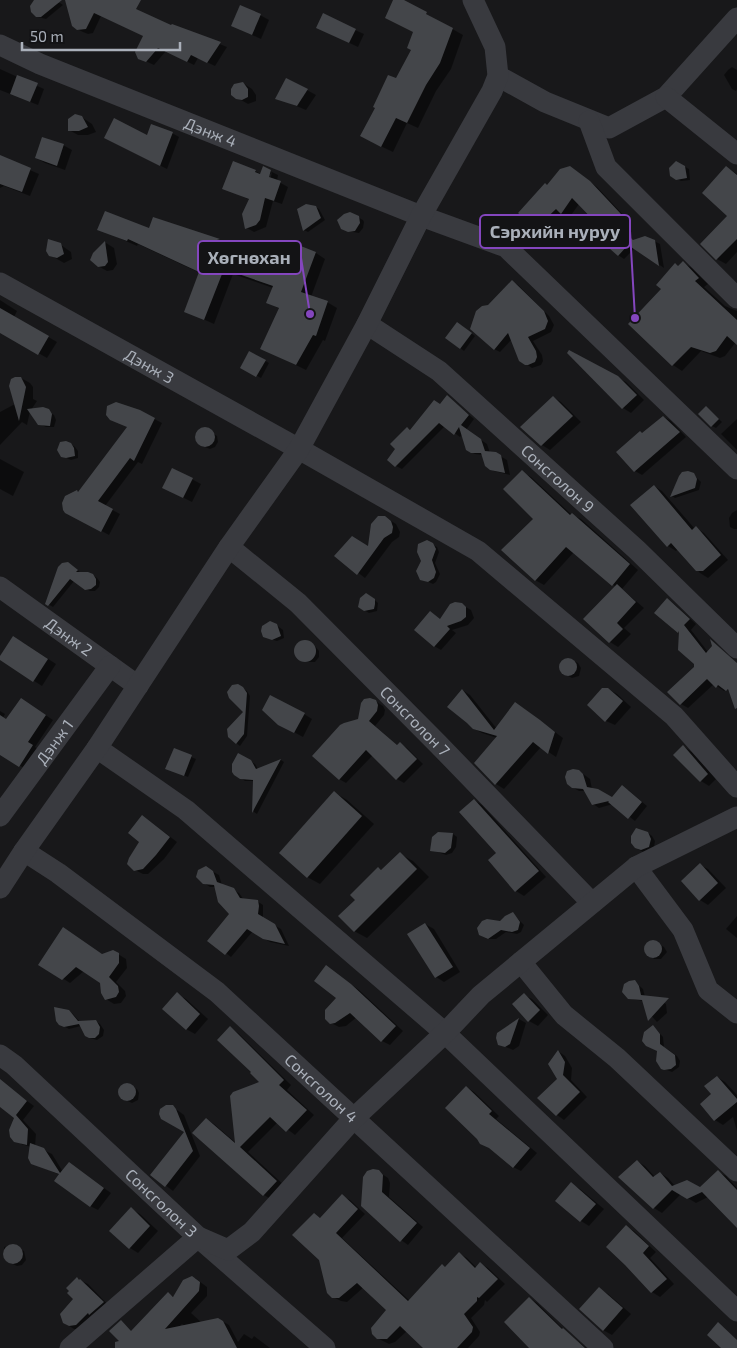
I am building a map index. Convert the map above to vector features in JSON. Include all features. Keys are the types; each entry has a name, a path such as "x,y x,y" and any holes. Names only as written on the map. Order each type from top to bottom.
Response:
{"street":[{"path":"0,888 230,547 299,449 367,324 421,216 498,76 495,47 473,0"},
{"path":"498,76 545,102 609,128 666,97 737,18"},
{"name":"Дэнж 4","path":"0,45 40,64 421,216 506,247 737,469"},
{"path":"666,97 737,154"},
{"path":"590,120 606,167 737,298"},
{"name":"Дэнж 3","path":"0,282 478,551 674,716 737,787"},
{"name":"Сонсголон 9","path":"367,324 439,371 637,550 737,648"},
{"name":"Сонсголон 7","path":"230,547 298,603 592,903"},
{"name":"Дэнж 2","path":"0,587 138,686"},
{"name":"Дэнж 1","path":"0,816 110,666"},
{"path":"96,748 186,810 445,1033 737,1311"},
{"path":"70,1348 198,1237 228,1250 252,1232 353,1119 445,1033 481,995 636,867 737,818"},
{"name":"Сонсголон 4","path":"24,851 58,873 217,992 602,1348"},
{"path":"636,867 683,930 708,990 737,1013"},
{"path":"521,962 564,1015 617,1058 737,1171"},
{"name":"Сонсголон 3","path":"0,1055 14,1065 198,1237 325,1348"}],"building":[{"path":"34,0 62,0 41,17 36,17 31,12 30,6"},
{"path":"65,0 141,0 136,9 171,25 221,42 207,63 191,55 187,62 158,48 146,62 138,59 135,52 143,36 94,13 86,29 77,30 72,26"},
{"path":"393,0 404,0 453,28 440,63 426,85 407,123 396,118 381,147 360,136 375,108 373,107 388,75 396,78 411,50 407,48 413,32 385,18"},
{"path":"240,5 261,14 252,35 231,26"},
{"path":"323,13 356,29 349,43 316,28"},
{"path":"17,75 38,83 30,102 10,94"},
{"path":"286,78 308,89 297,106 275,99"},
{"path":"243,82 248,89 248,97 242,100 236,99 231,95 231,89 234,84"},
{"path":"75,114 82,116 88,127 79,131 68,131 68,119"},
{"path":"114,118 147,135 151,124 173,132 160,166 104,138"},
{"path":"42,137 64,144 57,166 35,158"},
{"path":"0,155 31,168 22,192 0,184"},
{"path":"233,161 256,170 255,172 260,174 263,166 271,170 269,177 281,181 274,201 265,198 260,220 256,225 245,229 242,214 249,199 222,189"},
{"path":"676,161 685,166 687,178 676,180 670,176 669,168"},
{"path":"570,166 590,181 621,214 604,231 572,198 561,214 556,209 536,228 518,213 545,183 547,185 560,169"},
{"path":"726,166 737,175 737,239 716,260 700,244 727,216 702,193"},
{"path":"306,204 316,206 321,218 303,231 297,209"},
{"path":"105,211 149,228 153,217 220,239 214,241 280,263 288,241 316,252 301,292 328,301 316,336 313,335 296,365 260,349 279,308 266,303 273,286 224,269 204,320 184,312 199,272 128,239 127,241 97,230"},
{"path":"350,212 359,216 360,223 355,231 348,232 341,229 337,220"},
{"path":"615,223 633,240 645,236 655,240 659,266 628,245 618,256 600,240"},
{"path":"48,239 61,243 64,254 57,258 49,256 46,251"},
{"path":"105,241 108,262 105,266 98,267 90,260 93,253"},
{"path":"683,261 699,278 695,281 737,320 737,345 727,336 716,351 710,353 691,347 672,366 628,324 661,289 656,285 675,263 678,266"},
{"path":"512,280 544,311 548,321 545,329 528,337 536,351 537,357 535,362 528,365 519,361 508,333 494,350 470,329 476,311 482,306 488,305"},
{"path":"0,308 49,336 38,355 0,333"},
{"path":"457,322 472,333 460,349 445,338"},
{"path":"569,350 618,376 637,395 622,409 567,353"},
{"path":"249,351 266,360 256,377 240,368"},
{"path":"21,377 26,387 19,421 9,386 11,379"},
{"path":"447,395 469,415 461,425 481,439 485,451 496,452 501,455 505,473 490,470 485,466 481,453 471,453 466,450 459,427 454,435 439,423 395,467 387,460 395,449 390,444 407,427 410,430 434,400 440,404"},
{"path":"553,396 573,416 541,446 520,427"},
{"path":"116,402 140,410 155,418 134,461 130,458 98,501 113,509 101,532 65,513 62,503 65,496 77,490 78,492 127,427 110,420 106,415 107,406"},
{"path":"706,406 719,419 711,427 698,414"},
{"path":"43,407 49,409 52,414 50,426 38,425 27,409"},
{"path":"663,416 680,432 634,472 616,452 640,431 642,433"},
{"path":"205,427 212,430 215,437 212,444 205,447 198,444 195,437 198,430"},
{"path":"66,441 71,443 75,456 61,457 57,450 60,442"},
{"path":"172,468 193,478 183,498 162,488"},
{"path":"522,470 570,515 572,513 630,564 612,586 566,547 535,581 501,550 533,519 503,489"},
{"path":"682,472 694,473 697,479 695,488 670,497 679,476"},
{"path":"654,485 692,530 696,526 721,555 703,571 696,571 671,543 667,547 630,505"},
{"path":"378,516 385,516 391,521 392,533 384,538 357,575 334,556 352,536 368,546 371,524"},
{"path":"427,540 433,543 436,549 432,560 436,572 434,578 428,582 420,580 416,571 421,561 417,552 418,544"},
{"path":"68,562 78,570 76,572 93,574 96,579 96,585 91,589 85,590 70,579 48,606 45,604 58,567 62,563"},
{"path":"617,584 636,602 617,623 623,629 609,643 583,619"},
{"path":"366,593 375,599 375,604 374,609 364,611 358,607 360,598"},
{"path":"667,598 690,619 684,625 706,653 712,646 710,639 737,663 737,708 735,709 728,689 726,691 718,685 716,688 707,679 680,705 667,692 694,667 694,664 678,650 679,631 678,633 654,613"},
{"path":"455,602 462,603 466,607 466,617 447,626 450,629 434,647 414,630 430,611 440,619 450,604"},
{"path":"270,621 277,624 281,636 272,640 263,637 261,631 262,626"},
{"path":"13,636 48,659 33,682 0,660 0,656"},
{"path":"305,640 313,643 316,651 313,659 305,662 297,659 294,651 297,643"},
{"path":"564,658 572,658 577,663 575,674 564,676 559,671 559,663"},
{"path":"238,684 247,693 244,734 236,744 228,737 227,729 243,712 229,698 227,692 232,685"},
{"path":"602,688 608,688 623,701 605,722 587,705"},
{"path":"462,689 494,730 515,702 540,720 555,732 548,754 533,742 495,785 474,763 497,736 473,729 447,707"},
{"path":"270,695 305,713 294,733 278,725 262,710"},
{"path":"21,698 46,715 28,742 33,745 19,767 0,755 0,715 6,719"},
{"path":"364,699 376,700 378,705 377,711 369,721 397,745 400,742 417,759 396,780 366,750 339,780 312,756 340,725 358,719 361,703"},
{"path":"683,745 708,774 700,782 673,755"},
{"path":"174,748 192,755 184,776 165,769"},
{"path":"238,753 251,760 256,769 281,759 252,813 253,780 240,779 232,772 232,764"},
{"path":"579,770 583,774 587,787 598,789 612,797 622,785 642,802 628,819 609,801 592,805 583,789 572,788 567,784 565,777 567,771"},
{"path":"334,791 362,816 307,878 279,853"},
{"path":"474,799 539,871 515,892 488,860 496,853 459,812"},
{"path":"142,815 170,837 143,869 134,871 127,864 139,842 128,833"},
{"path":"636,828 648,832 651,839 649,847 641,850 635,848 631,843 631,836"},
{"path":"438,832 453,833 451,848 445,853 430,851 432,837"},
{"path":"400,852 417,869 354,932 338,916 355,900 350,895 378,867 381,870"},
{"path":"700,863 718,883 699,901 681,881"},
{"path":"206,866 213,871 217,882 234,888 240,898 258,900 258,914 275,924 285,944 263,939 247,929 225,955 207,941 229,914 218,902 214,885 203,884 196,877 198,870"},
{"path":"513,912 520,922 518,930 512,932 501,930 488,939 479,935 477,928 482,921 487,919 500,921"},
{"path":"425,923 453,967 435,978 407,934"},
{"path":"63,927 102,954 113,950 119,953 119,963 109,977 118,986 119,992 116,997 105,1000 101,993 100,983 76,967 62,980 38,965"},
{"path":"649,940 657,940 662,945 660,956 649,958 644,953 644,945"},
{"path":"326,965 351,984 396,1026 381,1042 350,1013 335,1023 330,1024 325,1019 325,1010 336,998 314,981"},
{"path":"635,980 641,995 669,998 648,1021 642,1000 628,999 622,992 624,984"},
{"path":"177,992 200,1014 186,1030 162,1009"},
{"path":"524,993 540,1010 528,1022 512,1004"},
{"path":"54,1007 69,1010 78,1021 96,1020 100,1027 99,1034 95,1038 89,1038 85,1036 79,1024 64,1027 59,1025 56,1021"},
{"path":"519,1018 510,1044 505,1047 498,1045 497,1033"},
{"path":"653,1025 660,1034 660,1044 675,1055 676,1065 671,1069 661,1069 656,1061 657,1051 646,1046 642,1041 644,1032"},
{"path":"230,1026 284,1080 279,1085 307,1110 286,1132 270,1117 240,1147 277,1181 263,1196 192,1133 206,1118 235,1143 230,1096 233,1092 259,1082 217,1040"},
{"path":"558,1050 565,1062 563,1075 580,1092 556,1116 537,1098 557,1079 548,1064"},
{"path":"717,1076 737,1099 737,1102 714,1121 700,1104 711,1094 704,1086"},
{"path":"0,1079 27,1101 16,1115 28,1129 27,1145 14,1142 10,1137 9,1130 14,1118 0,1107"},
{"path":"127,1083 133,1086 136,1092 133,1098 127,1101 121,1098 118,1092 121,1086"},
{"path":"466,1086 492,1111 489,1114 530,1148 513,1168 489,1148 480,1144 445,1108"},
{"path":"166,1105 173,1105 176,1109 193,1151 165,1187 150,1175 184,1132 161,1119 160,1109"},
{"path":"30,1143 44,1148 60,1173 69,1162 104,1188 90,1207 54,1181 59,1174 31,1164 28,1158"},
{"path":"637,1160 653,1177 660,1172 672,1186 687,1180 700,1187 718,1170 737,1190 737,1228 702,1192 687,1199 672,1190 653,1209 618,1177"},
{"path":"379,1170 383,1175 382,1192 417,1223 400,1242 361,1206 363,1177 367,1171"},
{"path":"571,1182 596,1204 580,1222 555,1201"},
{"path":"342,1194 358,1209 336,1233 408,1301 442,1264 445,1267 459,1252 475,1268 480,1262 498,1279 479,1298 477,1297 477,1301 464,1314 473,1327 472,1332 457,1348 423,1348 400,1326 387,1339 377,1339 372,1334 371,1328 386,1310 357,1283 339,1298 332,1298 327,1293 319,1260 292,1235 314,1213 320,1218"},
{"path":"131,1207 150,1226 129,1249 109,1231"},
{"path":"626,1225 649,1246 643,1253 667,1279 651,1293 606,1247"},
{"path":"13,1244 20,1247 23,1254 20,1261 13,1264 6,1261 3,1254 6,1247"},
{"path":"192,1276 200,1282 199,1291 165,1329 218,1318 223,1321 237,1348 115,1348 115,1342 119,1341 109,1331 121,1320 131,1331 168,1292 173,1297 183,1280"},
{"path":"77,1277 104,1302 89,1315 88,1313 76,1325 69,1326 63,1323 60,1314 73,1299 67,1293 69,1291 66,1288"},
{"path":"599,1287 623,1308 603,1331 579,1309"},
{"path":"529,1297 585,1348 529,1348 504,1322"},
{"path":"718,1322 737,1340 737,1348 721,1348 707,1335"}],"place":[{"name":"Хөгнөхан","path":"310,314"},
{"name":"Сэрхийн нуруу","path":"635,318"}]}
